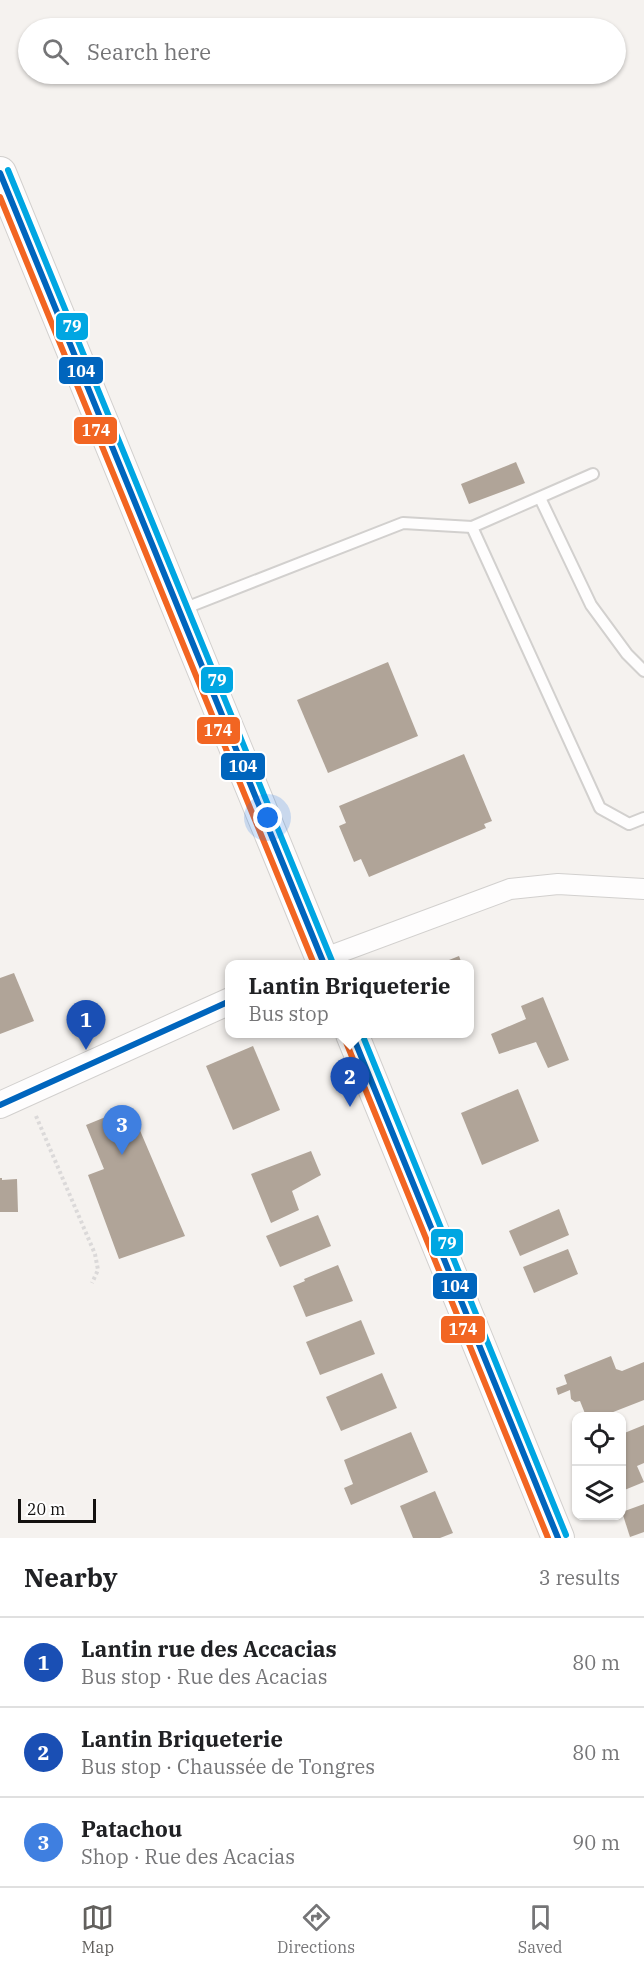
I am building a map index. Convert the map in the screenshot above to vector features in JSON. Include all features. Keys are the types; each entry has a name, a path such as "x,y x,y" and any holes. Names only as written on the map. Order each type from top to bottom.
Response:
{"main road":[{"path":"0,173 179,611 318,960"},
{"path":"354,1038 558,1538"}],"street":[{"path":"327,960 510,889 558,884 644,889"},
{"path":"0,1105 225,1003"}],"lane":[{"path":"179,611 403,523 472,527 593,474"},
{"path":"540,498 591,605 627,654 644,671"},
{"path":"472,527 600,808 629,824 644,818"}],"path":[{"path":"27,1093 95,1254 98,1270 92,1283"}],"building":[{"path":"516,462 525,483 469,504 461,484"},
{"path":"388,662 418,736 328,773 297,700"},
{"path":"464,754 492,821 484,824 486,828 369,877 361,859 354,862 339,826 346,823 339,806"},
{"path":"459,956 460,960 449,960"},
{"path":"14,973 34,1021 0,1034 0,978"},
{"path":"543,997 569,1060 548,1068 536,1042 499,1054 491,1034 526,1019 521,1006"},
{"path":"253,1046 280,1110 233,1130 206,1066"},
{"path":"518,1089 539,1141 482,1165 461,1113"},
{"path":"130,1107 185,1236 119,1259 88,1175 104,1169 86,1125"},
{"path":"311,1151 321,1175 292,1191 299,1210 271,1223 251,1174"},
{"path":"0,1178 2,1180 17,1179 18,1212 0,1212"},
{"path":"559,1209 569,1235 520,1256 509,1231"},
{"path":"318,1215 331,1246 280,1267 266,1236"},
{"path":"568,1249 578,1274 534,1293 523,1267"},
{"path":"338,1265 353,1301 306,1317 293,1286"},
{"path":"361,1320 375,1354 320,1375 306,1342"},
{"path":"611,1356 616,1369 622,1371 644,1362 644,1400 613,1412 584,1412 580,1401 575,1402 571,1399 570,1390 558,1395 556,1388 567,1384 564,1375"},
{"path":"382,1373 397,1408 341,1431 326,1397"},
{"path":"644,1425 644,1463 637,1466 644,1482 626,1489 626,1466 626,1432"},
{"path":"411,1432 428,1472 351,1505 344,1488 353,1484 344,1460"},
{"path":"435,1491 453,1533 440,1538 413,1538 400,1506"},
{"path":"644,1504 644,1532 630,1537 625,1520 626,1511"}],"transit line":[{"name":"79","path":"8,170 332,960"},
{"name":"104","path":"0,173 322,960"},
{"name":"174","path":"0,197 312,960"},
{"name":"104","path":"0,1105 225,1003"},
{"name":"174","path":"344,1038 548,1538"},
{"name":"104","path":"354,1038 558,1538"},
{"name":"79","path":"364,1038 566,1535"}],"place":[{"name":"Lantin rue des Accacias","path":"86,1050"},
{"name":"Lantin Briqueterie","path":"350,1107"},
{"name":"Patachou","path":"122,1155"}]}
